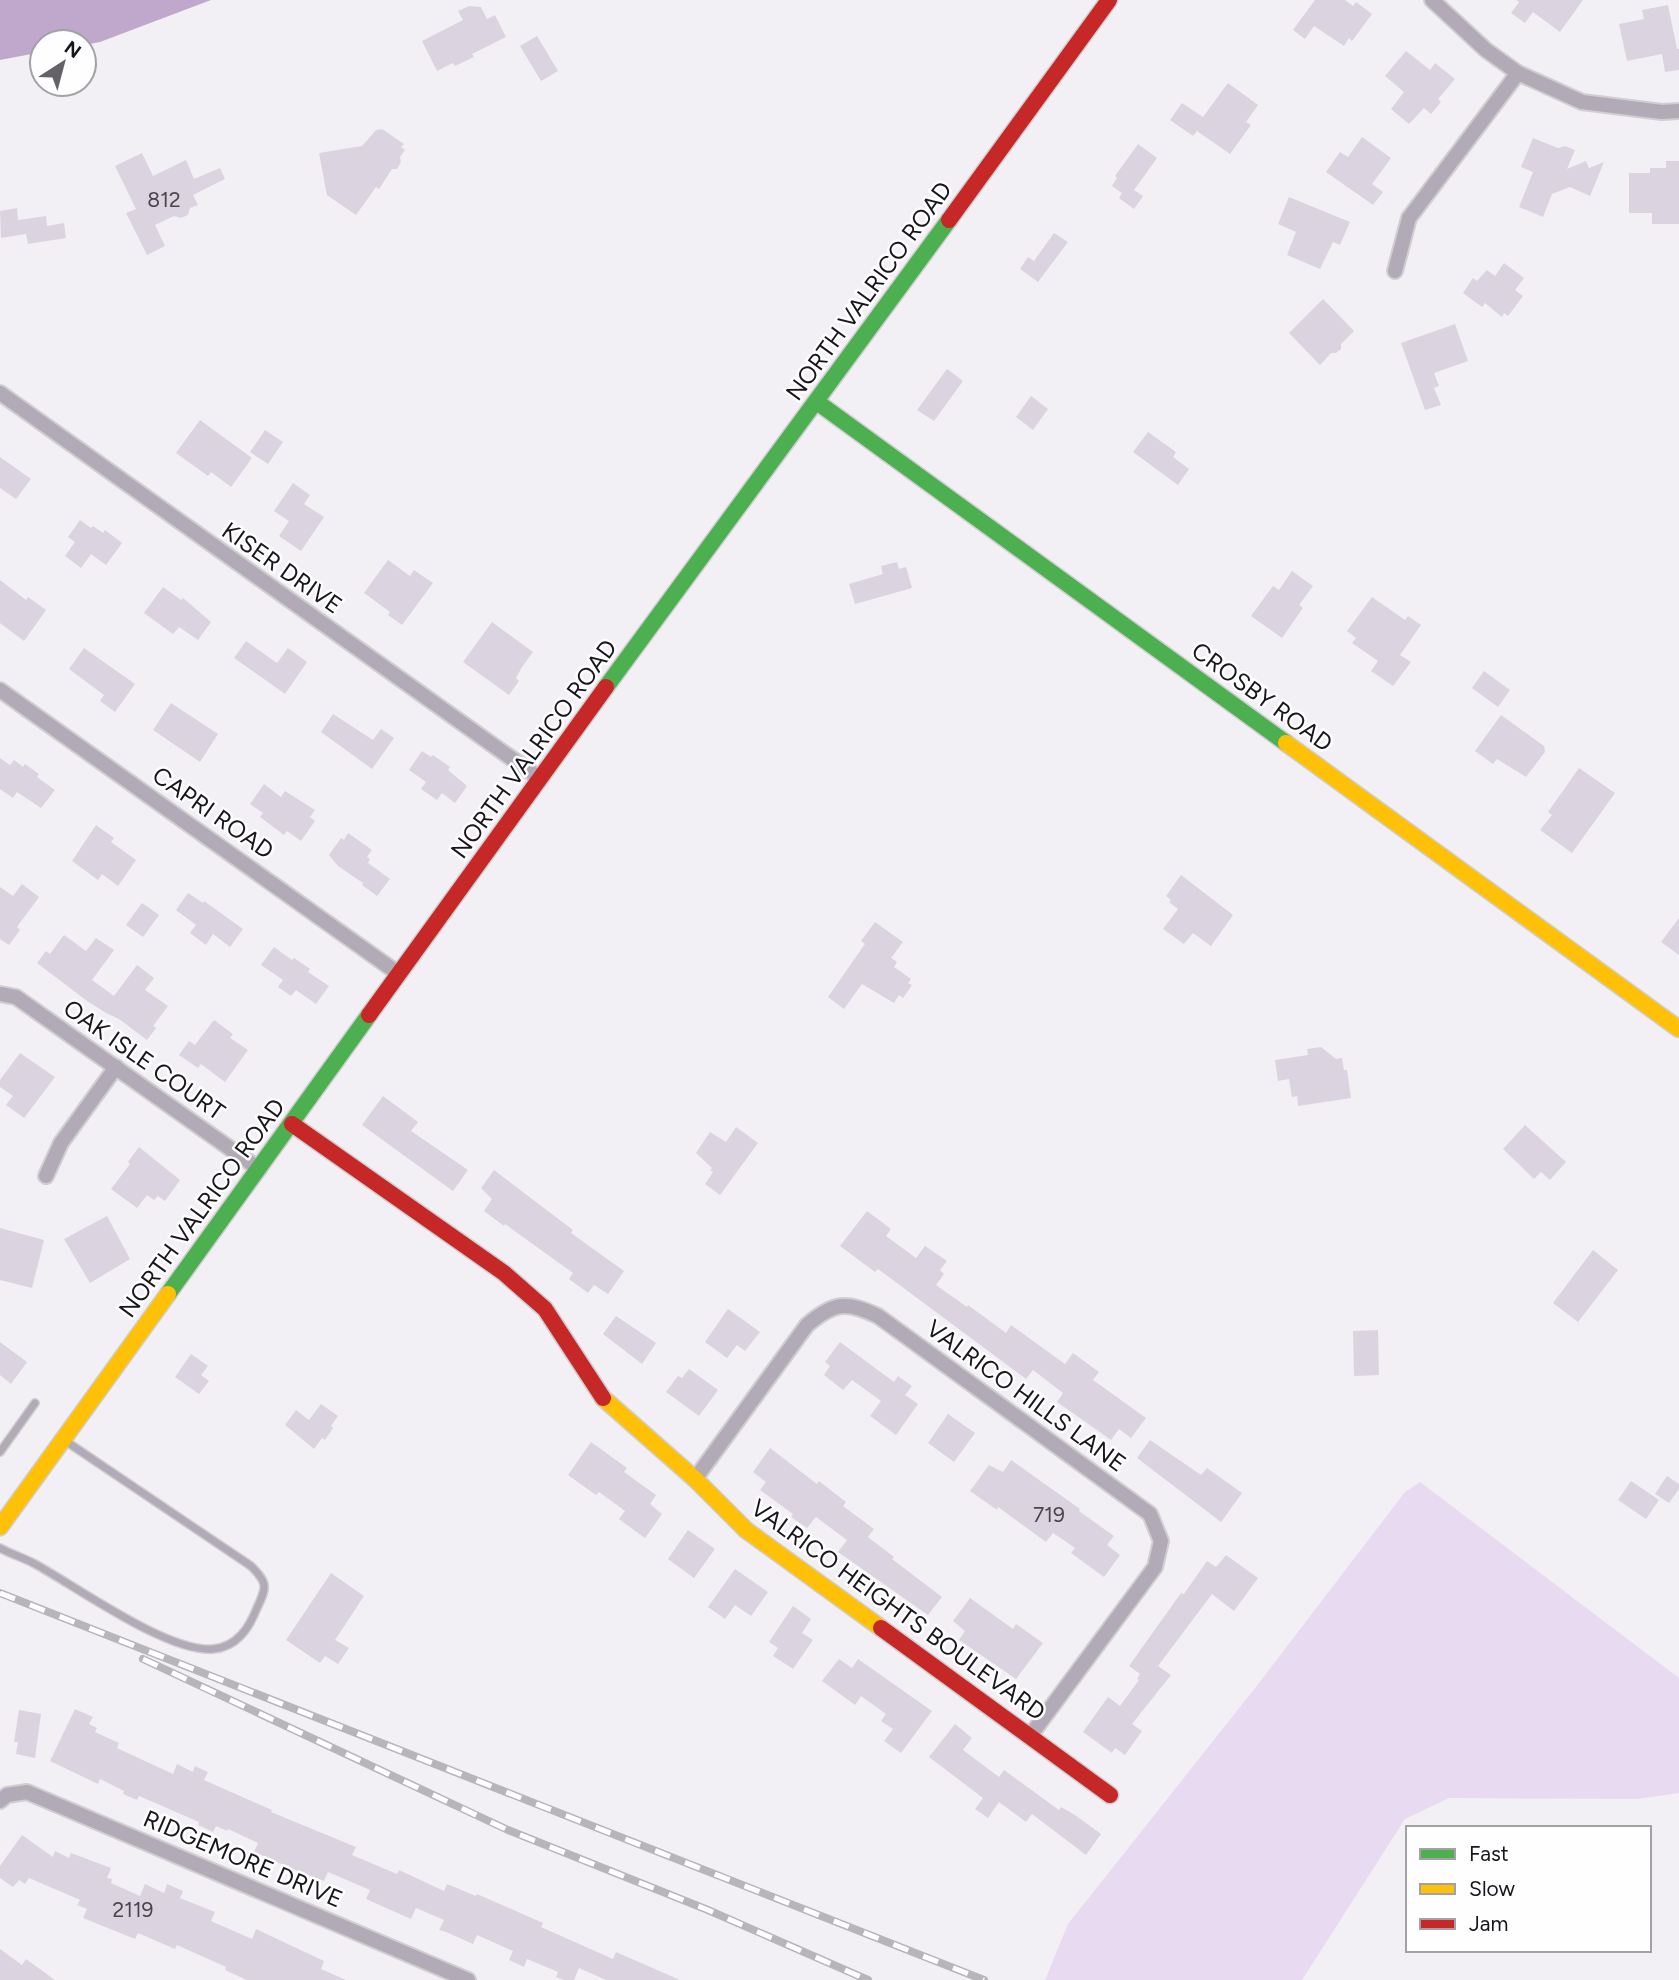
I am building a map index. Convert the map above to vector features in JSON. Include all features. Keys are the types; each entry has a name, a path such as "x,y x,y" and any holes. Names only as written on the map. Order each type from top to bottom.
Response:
{"street":[{"name":"NORTH VALRICO ROAD","path":"0,1527 539,778 1109,0"},
{"path":"1432,0 1486,50 1518,73 1582,102 1662,113 1679,111"},
{"path":"1395,271 1409,218 1518,73"},
{"name":"KISER DRIVE","path":"0,393 539,778"},
{"name":"CROSBY ROAD","path":"817,402 1679,1029"},
{"name":"CAPRI ROAD","path":"0,690 399,974"},
{"name":"OAK ISLE COURT","path":"0,994 16,997 259,1168"},
{"path":"46,1176 61,1143 116,1067"},
{"name":"VALRICO HEIGHTS BOULEVARD","path":"292,1124 504,1273 545,1309 601,1396 695,1479 746,1530 1110,1794"},
{"name":"VALRICO HILLS LANE","path":"695,1479 807,1325 835,1306 857,1307 878,1316 1150,1514 1161,1541 1156,1567 1030,1736"},
{"name":"RIDGEMORE DRIVE","path":"0,1801 7,1795 27,1792 468,1980"}],"lane":[{"path":"0,1452 35,1403"},
{"path":"0,1548 33,1563 158,1635 189,1648 214,1649 236,1642 252,1621 265,1590 264,1578 251,1566 64,1439"}],"shaded area":[{"path":"0,0 211,0 98,42 98,28 28,28 28,55 0,60"},
{"path":"1420,1482 1679,1678 1679,1793 1637,1799 1449,1798 1405,1819 1302,1980 1045,1980 1068,1924 1259,1683 1405,1492"}],"building":[{"path":"1315,0 1345,0 1353,6 1356,2 1372,14 1352,41 1349,38 1344,46 1314,26 1305,39 1293,30"},
{"path":"1516,0 1583,0 1560,32 1533,12 1525,23 1511,13 1519,2"},
{"path":"1668,5 1679,49 1679,70 1665,72 1662,54 1627,61 1619,24 1644,19 1642,10"},
{"path":"469,6 481,7 487,19 495,15 506,37 472,54 474,57 437,71 422,41 463,20 458,11"},
{"path":"537,36 558,71 541,81 520,46"},
{"path":"1406,51 1430,70 1435,63 1455,79 1438,99 1441,102 1431,114 1424,108 1409,124 1391,109 1404,92 1385,76"},
{"path":"1228,83 1258,105 1246,122 1251,125 1230,154 1197,131 1193,136 1170,120 1182,103 1203,117"},
{"path":"382,129 404,144 401,147 405,150 397,169 392,169 356,215 327,195 319,153 362,146 376,130"},
{"path":"1362,137 1391,158 1372,184 1383,192 1373,205 1326,172 1340,152 1348,157"},
{"path":"1533,138 1558,148 1565,146 1575,150 1567,169 1586,161 1589,168 1604,162 1590,196 1570,187 1552,194 1543,217 1519,207 1533,172 1521,167"},
{"path":"1138,144 1157,158 1134,190 1143,196 1134,209 1119,198 1122,193 1112,186 1117,178 1115,176"},
{"path":"142,153 153,176 186,160 194,179 220,168 225,179 193,195 198,205 190,208 188,215 181,218 174,216 155,225 165,246 147,255 126,213 136,209 115,166"},
{"path":"1666,161 1679,161 1679,224 1652,224 1652,213 1629,213 1629,173 1650,173 1650,168 1666,168"},
{"path":"1289,197 1350,222 1340,245 1333,242 1320,269 1287,255 1296,232 1278,224"},
{"path":"17,208 18,220 46,216 47,226 64,223 66,238 28,244 26,234 1,238 0,211"},
{"path":"1054,233 1068,242 1038,282 1020,269 1028,257 1034,261"},
{"path":"1504,263 1524,278 1515,290 1523,296 1508,316 1504,313 1502,317 1485,303 1482,307 1463,293 1473,278 1477,281 1487,270 1495,276"},
{"path":"1323,299 1354,331 1341,344 1341,349 1331,353 1320,365 1289,333"},
{"path":"1455,324 1468,361 1434,373 1439,386 1434,388 1441,405 1425,410 1401,343"},
{"path":"947,369 963,381 934,421 917,410"},
{"path":"1031,396 1048,409 1033,430 1016,417"},
{"path":"200,420 252,458 231,487 211,472 208,476 176,453"},
{"path":"265,430 283,442 268,464 250,452"},
{"path":"1148,432 1176,452 1173,457 1189,469 1178,485 1133,452"},
{"path":"0,457 31,479 16,499 0,488"},
{"path":"293,483 310,495 304,504 324,517 301,551 279,536 289,521 274,511"},
{"path":"80,520 103,533 105,530 122,543 106,565 91,554 81,568 65,556 75,542 68,537"},
{"path":"388,560 410,576 414,570 433,583 402,625 388,615 390,612 364,593"},
{"path":"897,562 899,569 906,567 912,588 855,604 849,584 883,574 881,566"},
{"path":"1292,571 1313,586 1299,605 1303,608 1282,638 1251,616 1273,586 1279,590"},
{"path":"0,580 26,600 28,597 46,610 24,641 0,623"},
{"path":"163,587 181,600 183,598 211,622 198,640 179,627 173,634 144,613"},
{"path":"1372,597 1405,620 1408,616 1421,625 1400,655 1411,662 1393,686 1371,671 1378,661 1352,643 1356,638 1347,631"},
{"path":"492,622 533,652 522,667 516,678 519,681 509,695 463,662"},
{"path":"246,641 277,663 288,648 307,662 285,694 234,658"},
{"path":"84,648 135,684 115,712 100,701 104,695 69,669"},
{"path":"1484,671 1510,690 1498,707 1472,688"},
{"path":"171,703 218,734 200,762 153,730"},
{"path":"333,714 373,740 381,729 394,738 372,769 321,732"},
{"path":"1501,715 1544,746 1545,752 1526,777 1497,759 1493,764 1475,751"},
{"path":"422,751 450,767 448,770 467,786 455,803 442,793 437,800 421,789 426,782 409,770"},
{"path":"0,758 10,765 14,760 23,767 25,764 55,790 41,808 17,792 13,798 0,789"},
{"path":"1579,768 1615,793 1572,853 1540,830 1552,815 1548,812"},
{"path":"264,784 281,797 285,791 315,810 310,817 315,821 301,841 287,831 284,835 260,817 263,813 250,804"},
{"path":"96,825 114,838 111,842 136,860 118,886 102,874 98,880 72,861"},
{"path":"348,833 372,850 367,857 370,859 368,863 390,879 377,896 338,866 329,855"},
{"path":"1181,875 1233,915 1211,946 1193,933 1184,944 1163,929 1178,909 1166,896"},
{"path":"22,884 39,897 17,927 20,930 9,945 0,939 0,887 13,896"},
{"path":"188,893 243,929 230,947 213,934 206,945 190,933 196,925 176,910"},
{"path":"142,903 159,915 143,937 126,925"},
{"path":"1679,918 1679,955 1661,942"},
{"path":"875,922 903,942 891,958 897,962 894,967 911,979 908,983 912,985 903,998 899,995 894,1003 862,984 844,1009 828,997 865,944 861,941"},
{"path":"64,935 86,951 96,938 114,950 92,980 114,996 137,965 154,978 145,990 168,1006 153,1026 156,1028 147,1040 119,1019 87,1001 37,963 46,951 50,954"},
{"path":"274,947 310,969 308,972 329,986 316,1004 296,990 291,996 278,987 283,980 261,965"},
{"path":"214,1020 233,1034 230,1038 248,1050 225,1082 201,1064 198,1068 179,1055 189,1041 195,1045"},
{"path":"1321,1047 1336,1059 1342,1058 1344,1070 1347,1070 1351,1098 1298,1106 1297,1096 1292,1097 1289,1079 1278,1081 1275,1060 1308,1055 1307,1049"},
{"path":"20,1053 55,1077 24,1118 6,1105 13,1096 0,1087 0,1080"},
{"path":"383,1096 418,1122 411,1131 468,1170 453,1191 362,1125"},
{"path":"1525,1125 1566,1162 1550,1180 1541,1172 1534,1179 1503,1149"},
{"path":"736,1127 758,1143 720,1195 705,1184 713,1172 710,1170 712,1168 696,1153 710,1132 726,1142"},
{"path":"139,1147 180,1180 165,1201 158,1196 154,1200 147,1195 137,1208 111,1189"},
{"path":"494,1170 573,1230 571,1233 624,1271 608,1294 594,1285 588,1293 569,1279 573,1273 484,1211 492,1199 481,1188"},
{"path":"867,1211 891,1229 886,1236 916,1258 925,1246 947,1261 940,1270 944,1274 936,1285 967,1307 968,1305 1006,1333 1011,1325 1065,1364 1073,1353 1099,1372 1093,1380 1146,1418 1131,1438 1119,1429 1111,1440 1057,1402 1063,1393 1033,1370 1026,1379 878,1269 875,1272 840,1246"},
{"path":"107,1216 130,1259 90,1283 64,1239"},
{"path":"0,1228 44,1240 32,1288 0,1280"},
{"path":"1593,1250 1618,1270 1578,1322 1553,1303"},
{"path":"728,1309 760,1332 745,1351 737,1345 727,1358 705,1342"},
{"path":"616,1316 656,1343 642,1364 603,1334"},
{"path":"1378,1330 1379,1375 1354,1376 1353,1331"},
{"path":"0,1342 27,1362 11,1384 0,1375"},
{"path":"840,1342 894,1382 898,1376 912,1386 905,1395 918,1404 896,1435 870,1416 881,1401 852,1380 843,1390 824,1375 830,1366 825,1362"},
{"path":"191,1354 208,1366 201,1375 209,1381 199,1394 175,1377"},
{"path":"689,1369 718,1390 699,1416 666,1392 678,1376 682,1378"},
{"path":"321,1404 338,1416 325,1440 322,1438 314,1449 285,1425 296,1410 309,1420"},
{"path":"948,1414 975,1433 954,1462 928,1443"},
{"path":"1150,1440 1201,1475 1207,1468 1242,1493 1221,1522 1137,1458"},
{"path":"591,1442 627,1468 624,1472 656,1495 650,1504 662,1514 645,1538 619,1519 625,1511 599,1492 596,1495 568,1475"},
{"path":"770,1448 817,1484 819,1481 846,1502 843,1506 874,1529 868,1537 942,1597 928,1615 838,1552 847,1540 816,1517 807,1528 760,1490 766,1482 753,1472"},
{"path":"1011,1460 1114,1536 1107,1545 1120,1555 1104,1577 1071,1553 1075,1548 1053,1533 1046,1542 998,1507 997,1510 970,1491 989,1465 1003,1472"},
{"path":"1667,1476 1679,1484 1679,1489 1669,1503 1655,1494"},
{"path":"1631,1481 1659,1500 1646,1519 1618,1500"},
{"path":"688,1530 715,1549 694,1578 668,1559"},
{"path":"1226,1555 1258,1578 1234,1611 1212,1594 1158,1666 1171,1675 1132,1724 1142,1731 1125,1755 1115,1748 1112,1753 1083,1732 1108,1697 1120,1706 1139,1680 1137,1679 1140,1674 1129,1666 1207,1561 1216,1567"},
{"path":"735,1569 768,1592 751,1616 735,1605 725,1619 708,1607"},
{"path":"331,1573 364,1596 335,1640 349,1648 338,1664 325,1656 320,1663 286,1640"},
{"path":"970,1598 1013,1629 1016,1624 1043,1643 1016,1679 959,1640 965,1631 953,1621"},
{"path":"793,1606 811,1619 802,1633 813,1640 793,1669 773,1656 778,1648 769,1642"},
{"path":"839,1659 852,1668 858,1659 932,1711 901,1753 884,1741 893,1729 881,1721 886,1714 861,1696 855,1705 822,1681"},
{"path":"75,1709 93,1717 89,1724 97,1728 95,1732 119,1743 117,1748 173,1774 177,1764 193,1772 195,1766 208,1772 204,1780 272,1810 271,1812 356,1847 352,1855 397,1874 399,1870 444,1891 447,1884 476,1896 477,1894 543,1923 541,1927 613,1959 616,1952 680,1980 606,1980 579,1968 574,1980 564,1980 556,1977 558,1972 527,1959 524,1967 509,1960 513,1951 477,1935 473,1944 439,1930 444,1920 416,1908 411,1919 366,1899 370,1890 328,1872 324,1881 300,1872 254,1852 258,1843 228,1829 227,1831 216,1826 213,1832 198,1825 199,1822 139,1796 137,1800 123,1794 124,1791 100,1779 98,1784 50,1761"},
{"path":"19,1710 41,1714 35,1758 16,1754 18,1742 14,1742"},
{"path":"955,1724 972,1738 963,1750 999,1777 1004,1770 1059,1810 1061,1807 1075,1815 1101,1834 1086,1855 1032,1814 1026,1822 999,1802 988,1818 975,1809 983,1798 929,1757"},
{"path":"22,1835 53,1857 55,1851 69,1858 71,1853 111,1868 107,1878 112,1879 111,1883 140,1896 145,1884 164,1893 167,1884 183,1891 180,1898 215,1912 211,1921 252,1939 256,1929 324,1961 321,1969 346,1980 247,1980 225,1970 226,1967 177,1945 175,1949 138,1933 135,1939 83,1918 87,1909 77,1905 80,1900 29,1878 25,1884 19,1880 13,1887 0,1878 0,1866"},
{"path":"0,1949 22,1965 26,1959 55,1980 0,1980"}],"railway":[{"path":"0,1593 984,1980"},
{"path":"143,1659 508,1830 708,1910 868,1980"}],"traffic: fast":[{"path":"606,687 949,220"},
{"path":"817,402 1286,743"},
{"path":"168,1294 369,1015"}],"traffic: slow":[{"path":"1286,743 1679,1029"},
{"path":"0,1527 168,1294"},
{"path":"603,1398 695,1479 746,1530 881,1628"}],"traffic: jam":[{"path":"949,220 1109,0"},
{"path":"369,1015 606,687"},
{"path":"292,1124 504,1273 545,1309 603,1398"},
{"path":"881,1628 1110,1795"}]}
